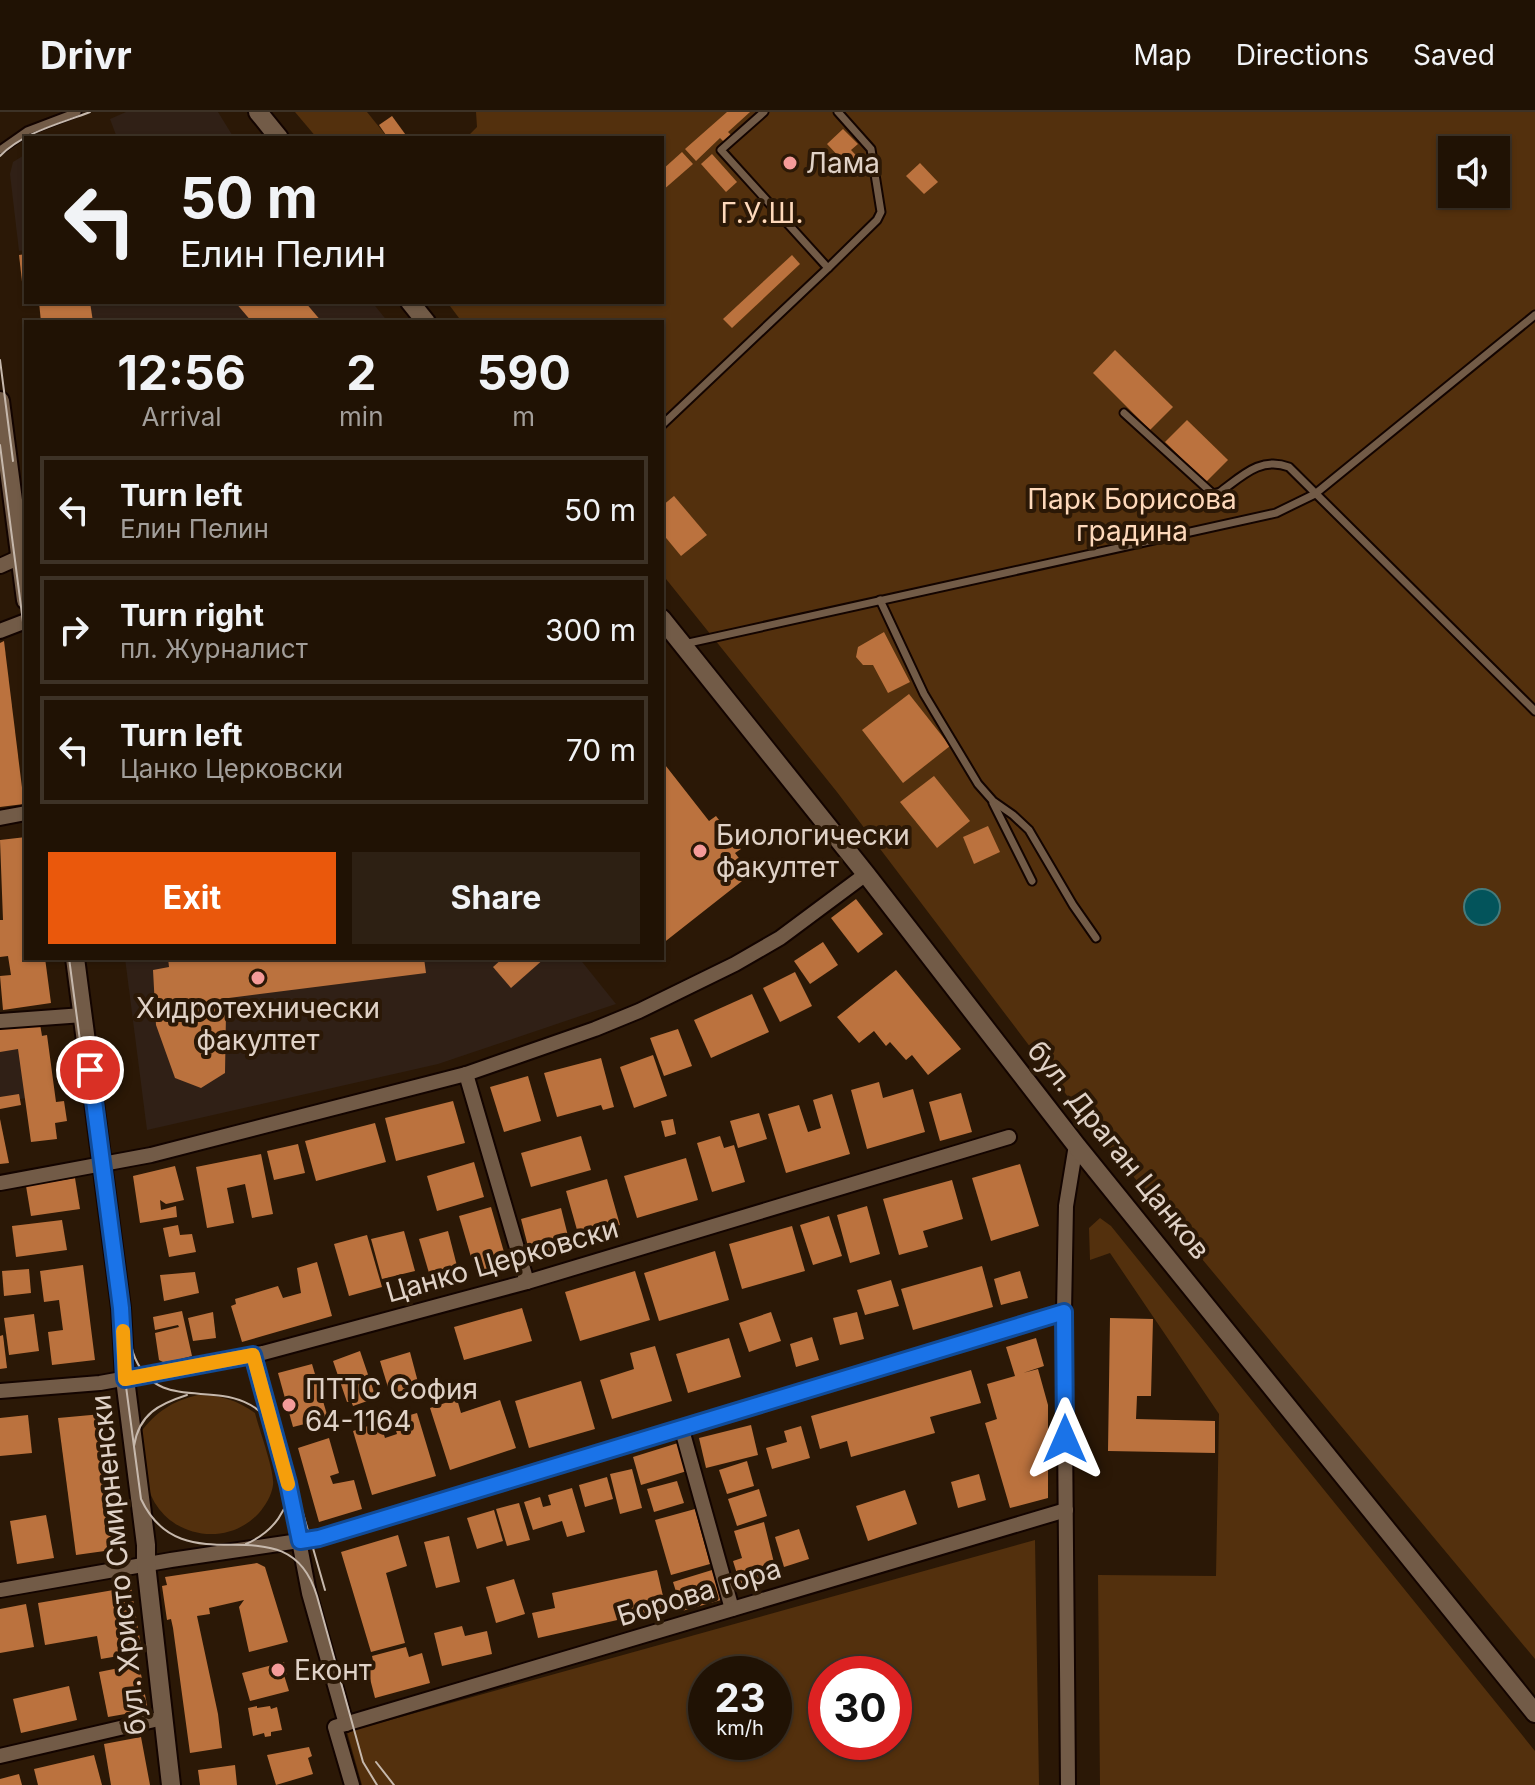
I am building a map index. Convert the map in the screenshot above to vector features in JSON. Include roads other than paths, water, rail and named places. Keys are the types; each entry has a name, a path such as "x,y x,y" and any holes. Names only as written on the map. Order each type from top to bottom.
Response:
{"street":[{"path":"258,112 277,136"},
{"path":"412,304 424,320"},
{"path":"0,401 24,586"},
{"path":"0,566 20,557"},
{"path":"0,631 24,622"},
{"name":"бул. Драган Цанков","path":"664,622 866,874 1076,1145 1535,1713"},
{"path":"0,818 24,813"},
{"path":"0,1183 151,1155 466,1074 595,1029 685,989 780,938 866,874"},
{"name":"бул. Христо Смирненски","path":"75,960 121,1308 125,1379 171,1785"},
{"path":"0,1021 83,1015"},
{"path":"466,1074 527,1282"},
{"name":"Цанко Церковски","path":"0,1391 125,1379 253,1355 527,1282 1009,1137"},
{"path":"1068,1785 1064,1312 1066,1206 1076,1145"},
{"path":"0,1590 319,1538 1064,1312"},
{"path":"253,1355 288,1483 309,1593 346,1724 335,1727 352,1785"},
{"path":"682,1430 732,1609"},
{"name":"Борова гора","path":"346,1724 1066,1510"},
{"path":"0,1756 163,1718"}],"lane":[{"path":"0,150 27,131 77,112"},
{"path":"764,112 721,150 828,268"},
{"path":"664,423 877,220 881,212 871,149 838,112"},
{"path":"682,644 1276,513 1315,494 1535,315"},
{"path":"1124,413 1213,494 1263,463 1277,462 1289,467 1535,711"},
{"path":"880,600 924,694 978,784 993,801 1029,830 1096,938"},
{"path":"993,801 1032,881"}],"water":[{"path":"1482,889 1494,895 1500,907 1494,919 1482,925 1470,919 1464,907 1470,895"}],"tram line":[{"path":"29,136 90,112"},
{"path":"0,156 24,139"},
{"path":"0,360 13,461"},
{"path":"0,445 24,630"},
{"path":"69,960 141,1499 160,1526 182,1539 208,1544 259,1546 283,1552 303,1567 317,1596 363,1762 377,1785"},
{"path":"127,1315 133,1353 148,1378 165,1388 225,1396 246,1403 265,1416 282,1440 325,1590"},
{"path":"134,1446 140,1426 152,1412 187,1395"},
{"path":"246,1544 264,1533 278,1519 287,1501 291,1479"},
{"path":"376,1762 394,1785"}],"place":[{"name":"Лама","path":"790,163"},
{"name":"Биологически факултет","path":"700,851"},
{"name":"Хидротехнически факултет","path":"258,978"},
{"name":"ПТТС София 64-1164","path":"289,1405"},
{"name":"Еконт","path":"278,1670"}],"park label":[{"name":"Г.У.Ш.","path":"762,213"},
{"name":"Парк Борисова градина","path":"1132,515"}]}
